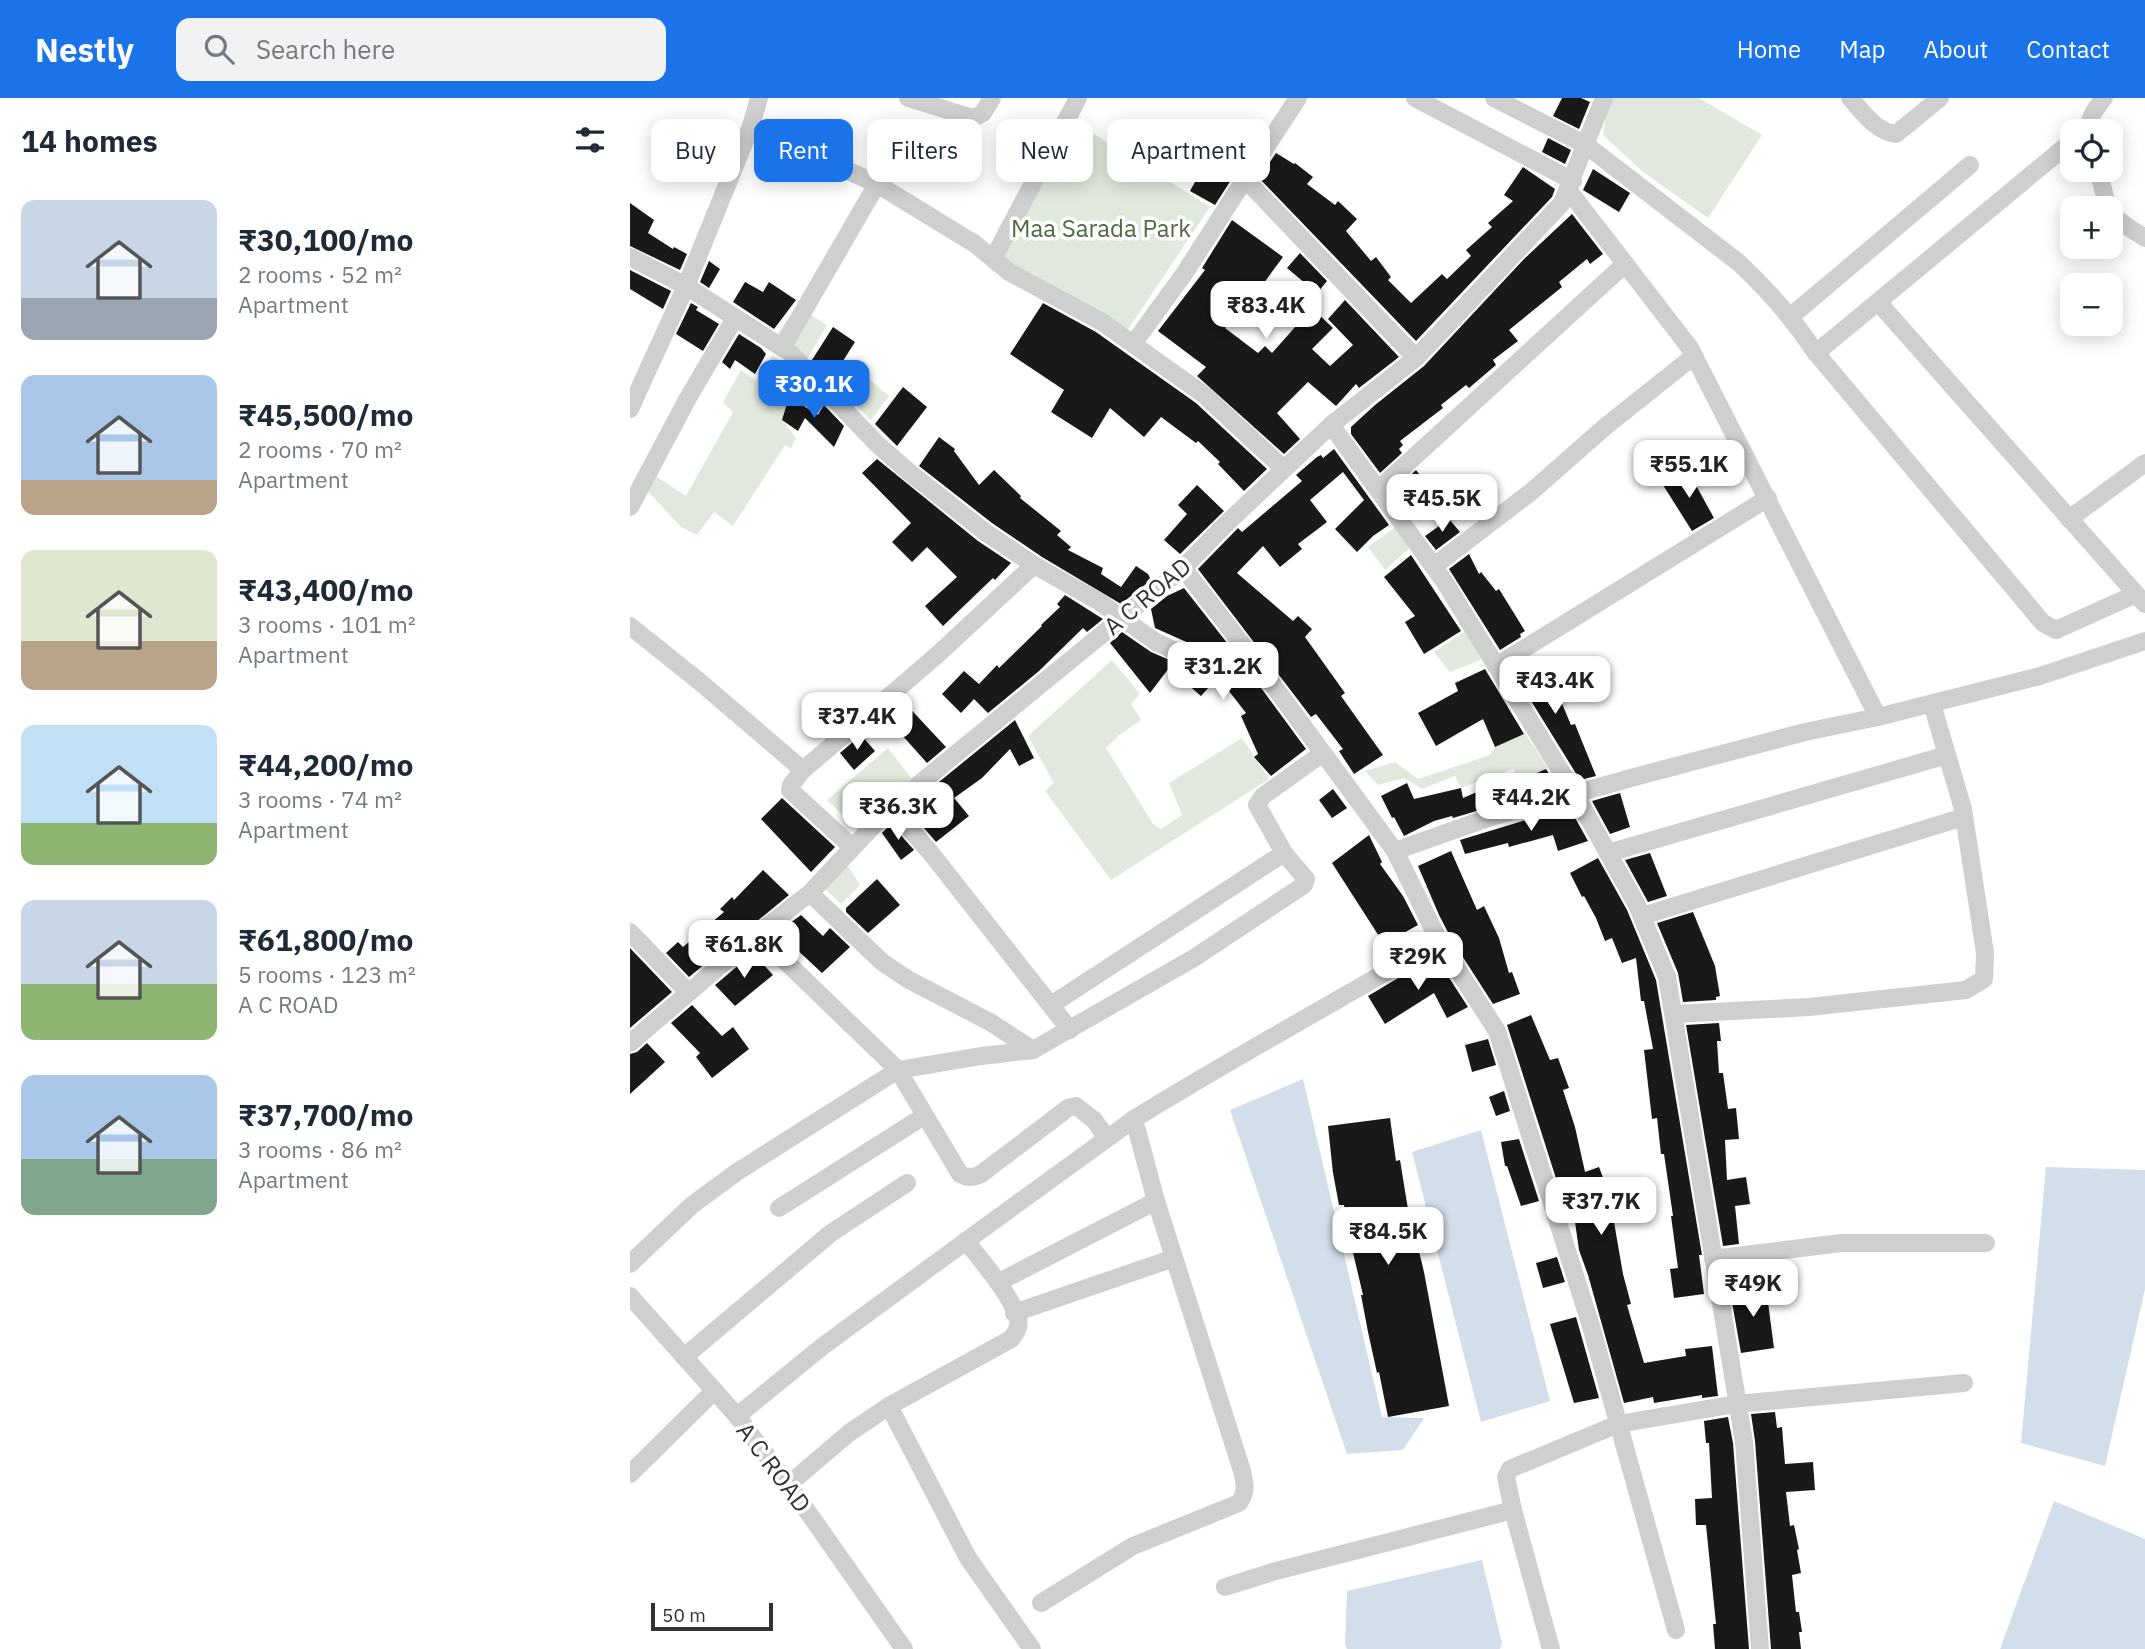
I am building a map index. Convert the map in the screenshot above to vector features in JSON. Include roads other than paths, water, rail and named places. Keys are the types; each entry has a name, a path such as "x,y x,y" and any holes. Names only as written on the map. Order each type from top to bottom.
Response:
{"street":[{"path":"630,408 686,286 751,126 759,98"},
{"path":"908,98 973,118 983,113 992,98"},
{"path":"993,259 1078,98"},
{"path":"1270,141 1298,98"},
{"path":"1415,98 1571,186 1694,356 1878,717"},
{"name":"A C ROAD","path":"630,1044 757,934 810,893 891,807 1183,568 1331,425 1416,358 1562,203 1605,98"},
{"path":"1850,98 1881,129 1896,134 1940,98"},
{"path":"2091,119 2104,98"},
{"path":"1497,99 1586,145 1739,263 1790,317 1816,353 2043,623 2056,630 2141,599 1878,302"},
{"path":"751,126 877,184 963,237 1009,272 1102,322 1203,394 1284,469"},
{"path":"1816,353 2060,151"},
{"path":"1790,317 1970,165"},
{"path":"1133,344 1184,274 1243,182"},
{"path":"1248,182 1416,358"},
{"path":"782,348 877,184"},
{"path":"2123,222 2145,238"},
{"path":"630,257 686,286 798,360 876,443 909,472 985,532 1034,565 1098,601 1156,642 1199,660 1259,666"},
{"path":"1378,490 1625,264"},
{"path":"630,506 735,318"},
{"path":"1434,566 1531,492 1606,426 1694,356"},
{"path":"1331,425 1434,566 1575,793 1642,916 1667,977 1744,1442 1760,1649"},
{"path":"2069,519 2145,463"},
{"path":"1496,666 1768,498"},
{"path":"852,847 790,790 791,785 803,770 926,665 1034,565"},
{"path":"1183,568 1395,851 1439,941 1497,1031 1591,1326 1675,1630"},
{"path":"630,626 803,770"},
{"path":"1395,851 1491,817 1575,793 1805,732 1878,717 2040,676 2145,641"},
{"path":"1675,1014 1809,1007 1966,990 1984,979 1985,953 1964,817 1932,704"},
{"path":"630,1264 692,1205 898,1070 1033,1050 1194,958 1301,888 1306,879 1284,853 1257,805 1263,796 1323,753"},
{"path":"1608,853 1947,755"},
{"path":"891,807 930,852 1070,1030"},
{"path":"1642,916 1964,817"},
{"path":"1051,1005 1284,853"},
{"path":"810,893 882,962 909,980 990,1022 1033,1050"},
{"path":"630,932 688,992"},
{"path":"757,934 898,1070 960,1174 975,1178 1069,1108 1076,1106 1085,1112 1107,1138"},
{"path":"737,1416 822,1346 1134,1119 1439,941"},
{"path":"779,1208 924,1115"},
{"path":"1041,1603 1133,1546 1239,1503 1245,1496 1246,1485 1242,1471 1174,1258 1134,1119"},
{"path":"684,1357 831,1233 907,1183"},
{"path":"999,1282 1157,1201"},
{"path":"788,1485 849,1433 889,1406 1011,1339 1018,1327 1018,1320 999,1282 966,1241"},
{"path":"1713,1259 1841,1243 1986,1243"},
{"path":"1014,1313 1174,1258"},
{"name":"A C ROAD","path":"630,1296 737,1416 904,1649"},
{"path":"1551,1649 1513,1510 1506,1476 1510,1469 1618,1424 1736,1404 1964,1383"},
{"path":"630,1474 714,1391"},
{"path":"889,1406 968,1558 1032,1649"},
{"path":"1225,1587 1286,1568 1513,1510"}],"park label":[{"name":"Maa Sarada Park","path":"1101,228"}]}
